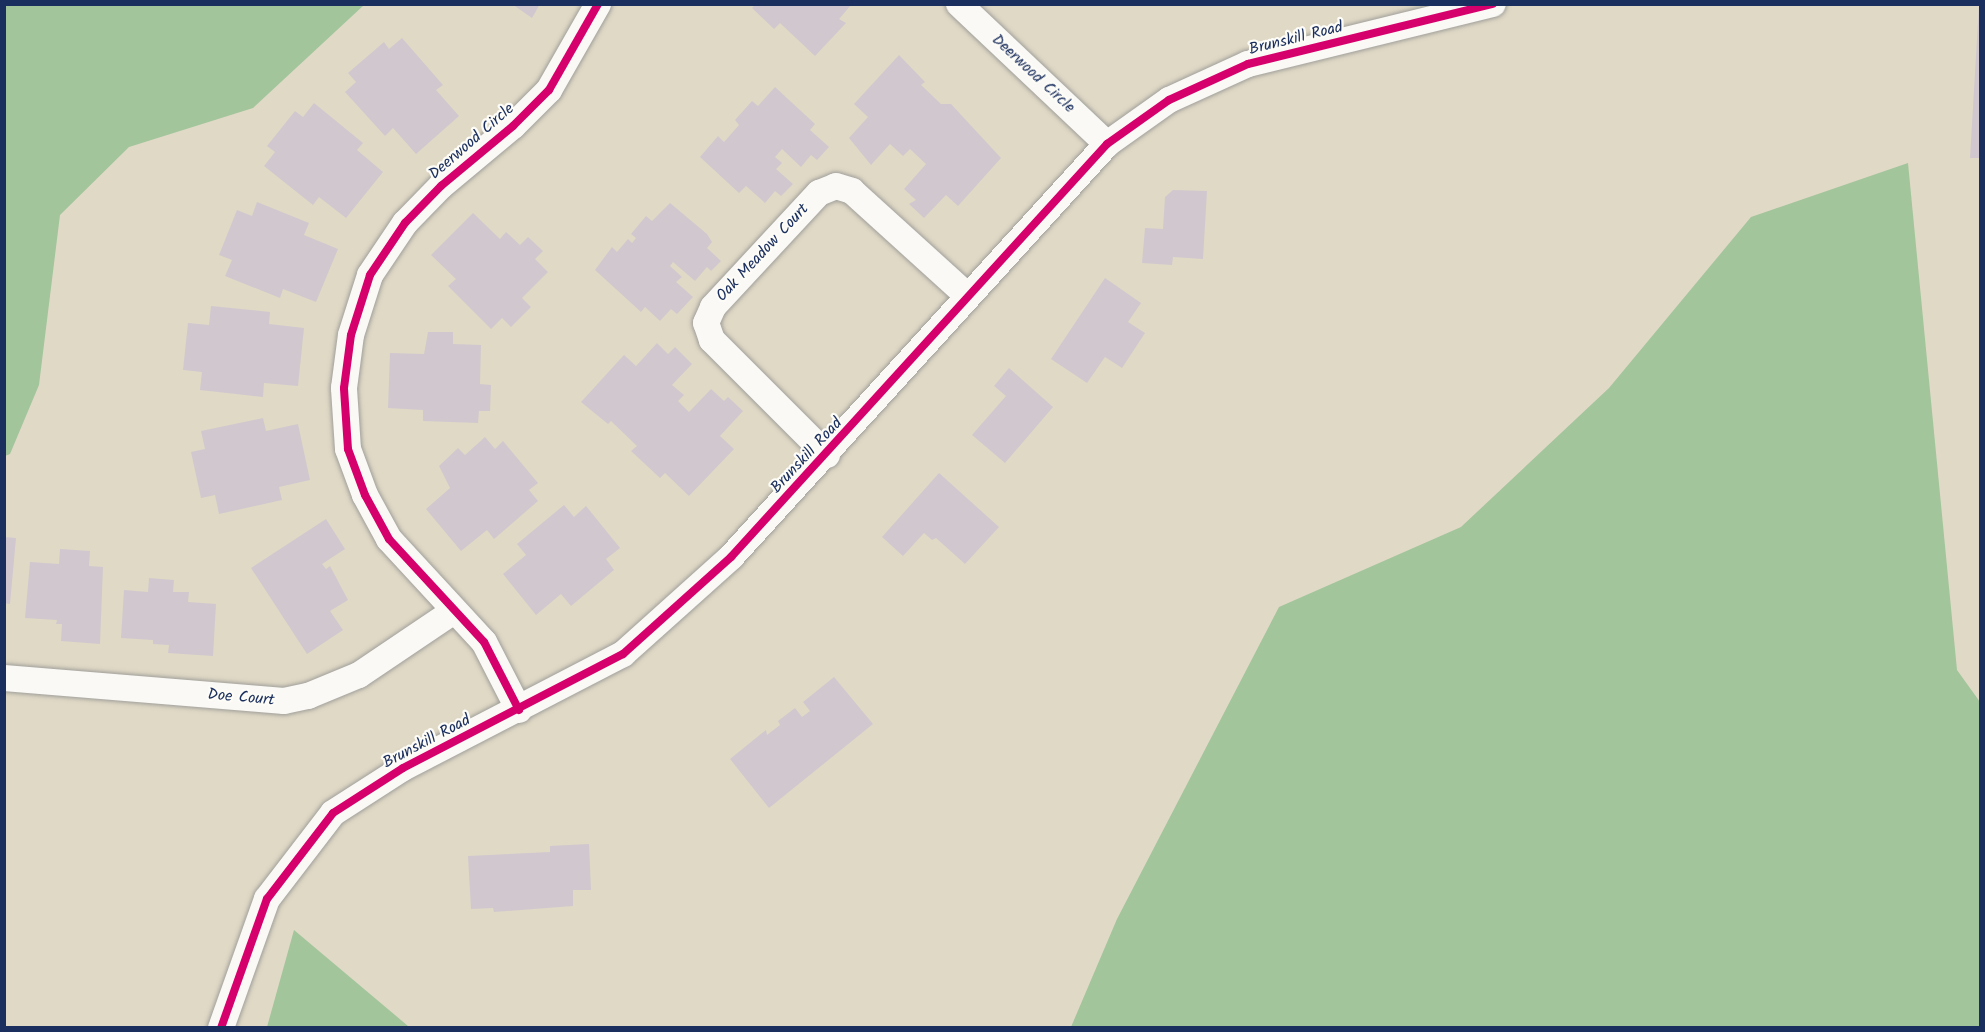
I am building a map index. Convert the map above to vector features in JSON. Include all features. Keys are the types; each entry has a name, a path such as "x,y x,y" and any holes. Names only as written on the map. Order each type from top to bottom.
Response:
{"street":[{"name":"Deerwood Circle","path":"519,710 484,642 389,539 362,486 348,449 344,388 351,336 370,275 405,223 441,186 549,90 598,4"},
{"name":"Deerwood Circle","path":"959,4 1107,144"},
{"name":"Brunskill Road","path":"222,1028 267,899 333,813 403,768 519,710 623,654 731,557 827,455 1107,144 1169,100 1248,64 1493,4"},
{"name":"Oak Meadow Court","path":"827,455 712,340 706,323 713,307 819,194 836,186 852,191 968,296"},
{"name":"Doe Court","path":"4,678 284,701 308,696 359,675 454,611"}],"green space":[{"path":"5,4 364,5 253,108 129,147 60,215 39,385 10,454 5,456"},
{"path":"1908,163 1957,670 1980,702 1980,1027 1071,1027 1117,919 1279,607 1461,527 1609,388 1751,217"},
{"path":"294,930 408,1026 410,1027 267,1027"}],"building":[{"path":"512,4 540,4 532,18"},
{"path":"756,4 852,4 839,19 846,23 815,56 780,23 774,29 752,8"},
{"path":"1979,4 1980,158 1970,158"},
{"path":"402,38 443,85 436,90 459,116 416,154 393,128 385,136 345,92 356,82 348,73 384,42 389,49"},
{"path":"899,55 925,82 921,85 941,104 951,104 1001,158 958,206 946,195 924,218 909,204 916,200 904,189 926,164 910,149 903,156 890,144 871,165 849,138 868,117 854,104"},
{"path":"775,87 815,124 810,130 829,147 817,160 811,155 801,167 782,149 775,157 782,163 776,169 793,184 781,196 775,191 765,203 746,186 739,193 700,157 718,136 724,142 739,125 735,120 752,101 758,106"},
{"path":"314,103 363,143 357,150 383,172 346,218 319,197 313,205 264,166 275,152 267,146 295,111 303,117"},
{"path":"1173,190 1207,191 1203,259 1173,257 1172,265 1142,263 1145,228 1163,229 1165,197"},
{"path":"257,202 309,223 304,235 338,249 316,302 283,289 280,298 225,276 232,260 219,255 237,210 252,216"},
{"path":"670,203 707,234 712,242 707,248 721,261 711,271 707,267 695,281 673,262 670,266 682,277 676,282 693,297 677,314 671,309 660,321 645,307 641,312 595,270 612,247 617,252 628,239 632,243 636,238 631,234 646,216 652,221"},
{"path":"473,213 500,239 506,232 520,245 528,237 543,251 535,259 548,272 522,298 531,307 511,327 502,318 491,329 448,286 456,279 431,255"},
{"path":"1105,278 1141,303 1128,322 1145,333 1122,368 1105,357 1087,383 1051,359"},
{"path":"211,306 270,312 269,324 304,328 298,386 264,383 263,397 200,390 202,372 183,370 188,323 209,325"},
{"path":"428,332 453,332 453,344 481,345 480,384 491,385 490,411 479,411 478,423 423,421 423,410 388,408 390,353 424,354"},
{"path":"657,343 668,354 675,347 692,364 672,385 684,395 678,401 689,412 711,389 724,401 728,397 743,411 720,436 734,449 689,496 665,473 660,478 631,451 637,446 611,421 608,424 581,402 624,355 636,366"},
{"path":"1009,368 1053,407 1005,463 972,435 1006,396 994,386"},
{"path":"263,418 266,431 298,424 310,480 279,487 282,500 219,514 215,495 201,498 191,452 205,449 201,431"},
{"path":"485,437 495,449 503,441 538,483 529,490 538,501 494,539 487,530 461,551 426,509 450,488 439,466 458,448 465,455"},
{"path":"939,473 999,527 965,564 936,538 932,540 924,533 903,556 882,537"},
{"path":"564,505 574,517 586,506 620,548 606,559 614,570 571,606 561,594 536,615 503,574 526,555 517,544"},
{"path":"326,519 345,549 322,564 326,569 330,566 348,600 330,611 343,630 307,654 251,568"},
{"path":"4,537 16,538 10,604 4,603"},
{"path":"60,549 90,551 89,566 103,567 100,644 61,641 62,624 56,624 57,620 25,618 30,562 59,564"},
{"path":"149,578 174,580 173,592 189,592 188,602 216,604 213,656 168,653 169,645 153,644 153,640 121,638 124,590 148,592"},
{"path":"834,677 873,724 769,808 730,759 766,730 767,735 780,725 778,721 795,708 802,717 810,711 803,702"},
{"path":"589,844 591,890 573,890 573,906 494,912 493,908 471,909 468,856 550,852 550,846"}],"cycle path":[{"path":"519,710 484,642 389,539 365,495 348,449 344,388 351,335 370,275 405,223 441,186 513,126 549,90 598,4"},
{"path":"221,1028 267,899 333,813 403,768 623,654 731,557 1107,144 1169,100 1248,64 1493,4"}]}
